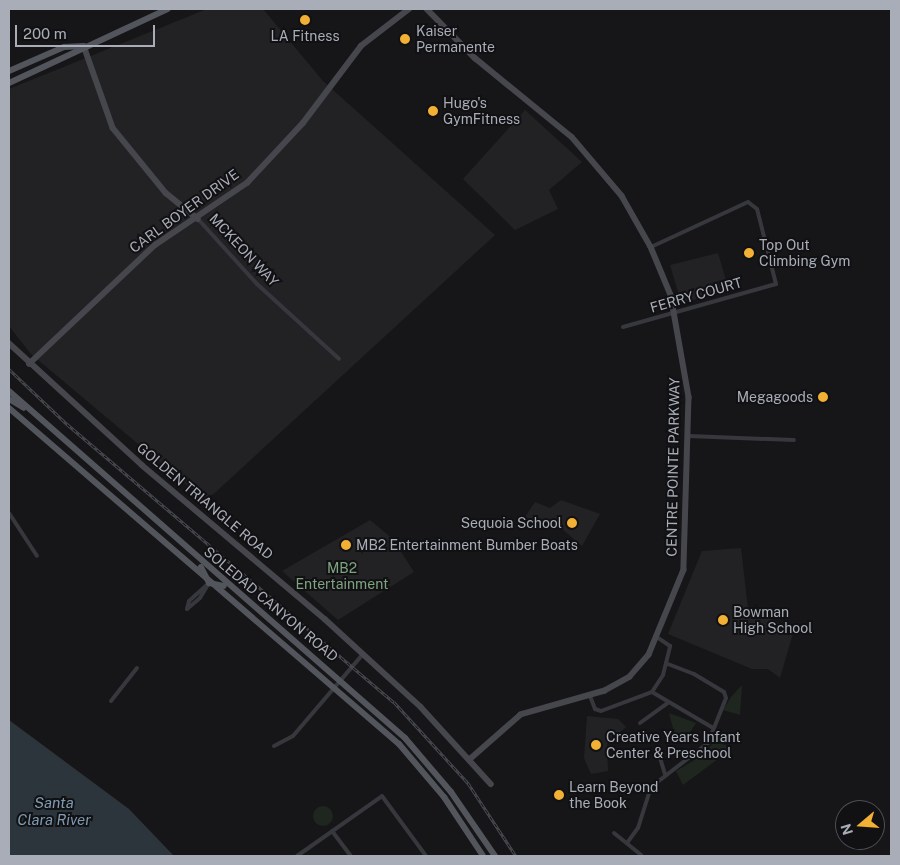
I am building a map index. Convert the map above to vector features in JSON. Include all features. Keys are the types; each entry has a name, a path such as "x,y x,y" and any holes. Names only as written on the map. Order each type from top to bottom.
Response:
{"main road":[{"path":"9,71 64,48 84,46 168,9"},
{"path":"9,84 71,58 84,46"},
{"name":"SOLEDAD CANYON ROAD","path":"9,391 148,515 341,680 405,738 451,792 495,856"},
{"path":"9,399 32,412"},
{"name":"SOLEDAD CANYON ROAD","path":"9,408 209,583 399,744 444,797 483,856"},
{"path":"148,515 206,572 209,583 219,582 256,607"}],"street":[{"name":"CARL BOYER DRIVE","path":"29,364 128,267 155,244 198,219 246,183 303,123 355,53 409,9"},
{"name":"CENTRE POINTE PARKWAY","path":"427,9 464,47 586,151 622,196 651,247 676,312 687,372 689,436 684,570 658,638 630,677 590,696 522,715 471,759"},
{"name":"MCKEON WAY","path":"84,46 117,134 166,193 198,219 257,284 339,359"},
{"name":"FERRY COURT","path":"623,327 776,284 757,209 748,202 651,247"},
{"name":"GOLDEN TRIANGLE ROAD","path":"9,343 29,364 363,654 471,759 491,784"},
{"path":"689,436 794,440"},
{"path":"9,513 37,556"},
{"path":"209,583 197,602 187,609 189,601 209,583"},
{"path":"590,696 595,709 601,711 652,692 666,662 670,646 658,638"},
{"path":"274,746 293,736 363,654"},
{"path":"627,843 638,828 647,792 665,775 700,751 713,728 726,694 666,662"},
{"path":"111,701 137,668"},
{"path":"652,692 713,728"},
{"path":"640,723 668,703"},
{"path":"657,748 665,775"},
{"path":"297,856 382,796 426,856"},
{"path":"332,830 351,856"},
{"path":"614,833 641,854"}],"shaded area":[{"path":"207,9 263,9 323,81 495,235 206,501 31,354 9,326 9,89"},
{"path":"525,110 582,162 549,190 558,209 515,230 463,179"},
{"path":"718,253 729,290 685,302 680,299 670,265"},
{"name":"Sequoia School","path":"561,500 600,514 582,546 561,528 525,517 535,502 550,508"},
{"name":"MB2 Entertainment","path":"370,520 393,539 414,572 338,620 282,571"},
{"name":"Bowman High School","path":"741,548 748,609 794,630 780,678 768,669 752,669 668,634 702,551"},
{"path":"742,685 740,715 723,710 731,697"},
{"path":"669,713 696,723 691,731 676,740"},
{"name":"Creative Years Infant Center & Preschool","path":"587,716 618,719 626,727 607,744 608,771 591,774 584,758"},
{"path":"714,742 729,746 726,753 683,785 676,771 703,755"},
{"path":"323,806 330,809 333,816 330,823 323,826 316,823 313,816 316,809"}],"water":[{"name":"Santa Clara River","path":"9,720 129,809 174,856 9,856"}],"railway":[{"path":"9,369 67,424 394,702 468,783 516,856"}],"place":[{"name":"LA Fitness","path":"305,20"},
{"name":"Kaiser Permanente","path":"405,39"},
{"name":"Hugo's GymFitness","path":"433,111"},
{"name":"Top Out Climbing Gym","path":"749,253"},
{"name":"Megagoods","path":"823,397"},
{"name":"Sequoia School","path":"572,523"},
{"name":"MB2 Entertainment Bumber Boats","path":"346,545"},
{"name":"Bowman High School","path":"723,620"},
{"name":"Creative Years Infant Center & Preschool","path":"596,745"},
{"name":"Learn Beyond the Book","path":"559,795"}]}
